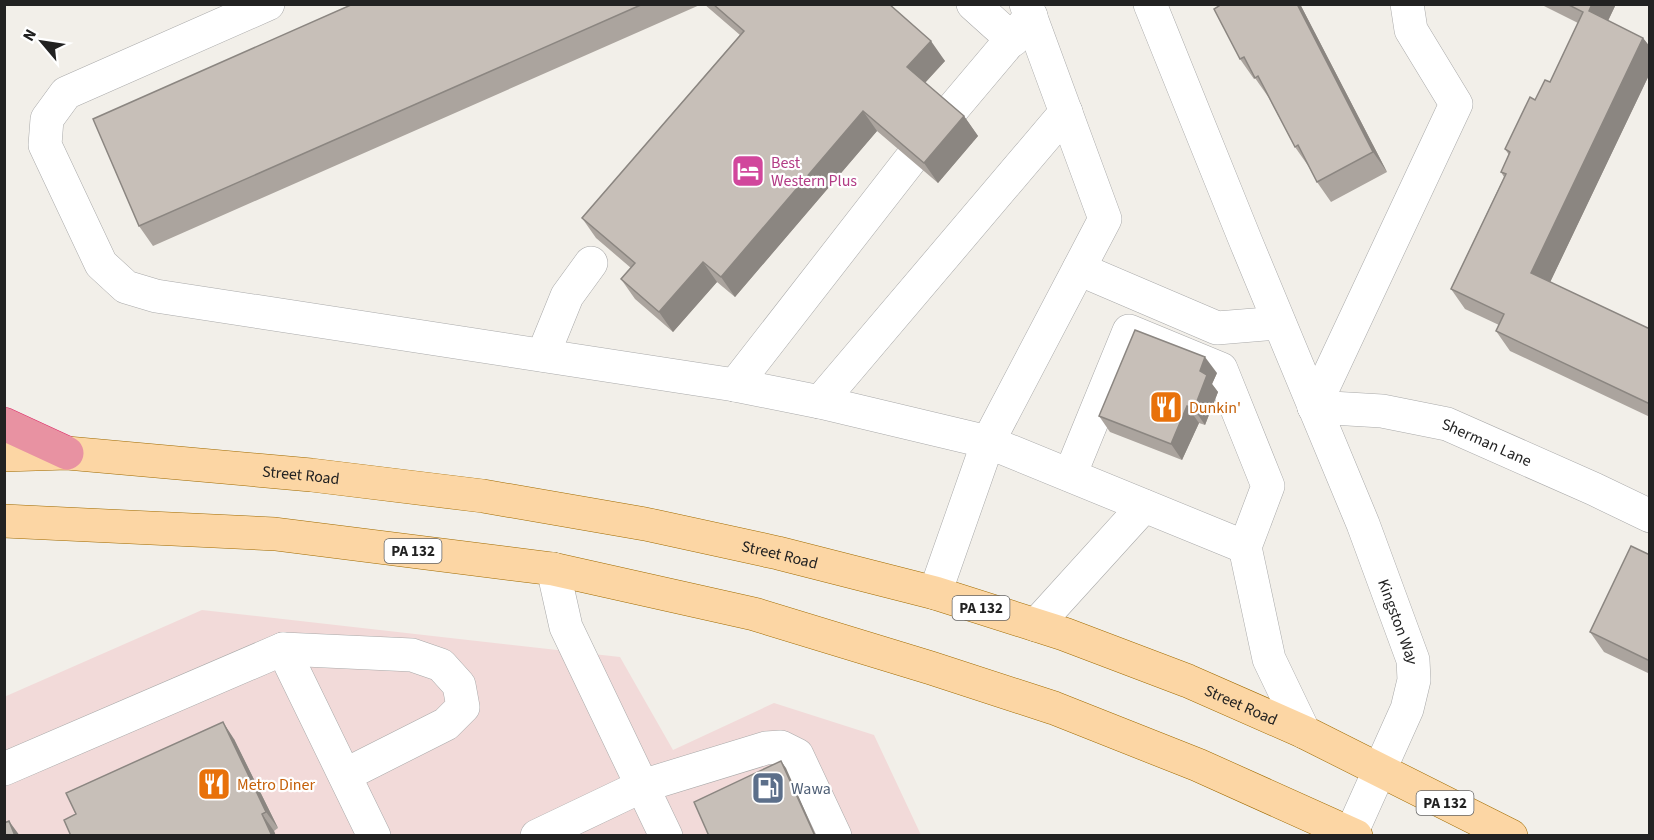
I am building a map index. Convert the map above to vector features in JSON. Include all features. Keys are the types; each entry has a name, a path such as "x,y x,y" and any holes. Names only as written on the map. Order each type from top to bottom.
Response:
{"highway":[{"path":"4,424 67,453"}],"main road":[{"name":"Street Road","path":"4,455 67,453 311,475 483,496 645,524 778,553 935,593 1064,634 1188,681 1304,732 1511,836"},
{"name":"PA 132","path":"4,521 275,534 553,569 754,614 1054,708 1198,765 1352,835"}],"street":[{"path":"268,4 66,93 47,119 45,145 101,264 126,287 156,296 735,385 820,402 988,442 1245,547"},
{"path":"935,593 988,442 1105,219 1066,112 1023,20 973,4"},
{"name":"Kingston Way","path":"1150,4 1363,524 1413,660 1414,680 1407,709 1352,835"},
{"path":"1314,407 1456,104 1411,30 1407,4"},
{"path":"950,112 1023,20"},
{"path":"820,402 1066,112"},
{"path":"735,385 910,159"},
{"path":"543,356 567,296 591,263"},
{"path":"1079,269 1217,328 1280,323"},
{"path":"1070,476 1129,332 1221,369 1268,486 1245,547 1269,659 1304,732"},
{"name":"Sherman Lane","path":"1314,407 1382,411 1447,424 1650,516"},
{"path":"1036,625 1144,506"},
{"path":"553,569 566,627 666,836"},
{"path":"283,649 374,836"},
{"path":"4,769 283,649 412,655 441,665 459,684 463,707 446,724 345,775"},
{"path":"537,836 642,786 766,748 781,747 797,755 835,836"}],"shaded area":[{"path":"202,610 620,657 673,750 774,703 874,735 921,835 5,835 4,697"}],"building":[{"path":"353,4 643,4 139,226 93,119"},
{"name":"Best Western Plus","path":"713,4 889,4 931,41 907,67 964,116 924,163 863,111 721,277 703,262 659,312 621,279 635,263 582,218 744,31"},
{"path":"1218,4 1297,4 1373,152 1317,182 1298,145 1295,147 1258,76 1255,78 1244,57 1240,59 1214,9 1219,6"},
{"path":"1567,4 1592,4 1589,11 1643,38 1531,273 1650,329 1650,404 1496,331 1504,314 1451,289 1506,174 1501,172 1510,152 1505,149 1530,97 1535,100 1545,80 1550,82 1583,12"},
{"name":"Dunkin'","path":"1135,330 1205,357 1200,371 1207,375 1194,409 1187,406 1171,444 1099,416"},
{"path":"1631,546 1650,555 1650,661 1590,632"},
{"path":"223,722 266,812 262,814 272,836 71,836 64,820 76,814 66,793"},
{"name":"Wawa","path":"781,761 815,836 709,836 694,802"},
{"path":"9,821 15,836 4,836 4,823"}],"place":[{"name":"Best Western Plus","path":"748,171"},
{"name":"Dunkin'","path":"1166,407"},
{"name":"Metro Diner","path":"214,784"},
{"name":"Wawa","path":"768,788"}]}
